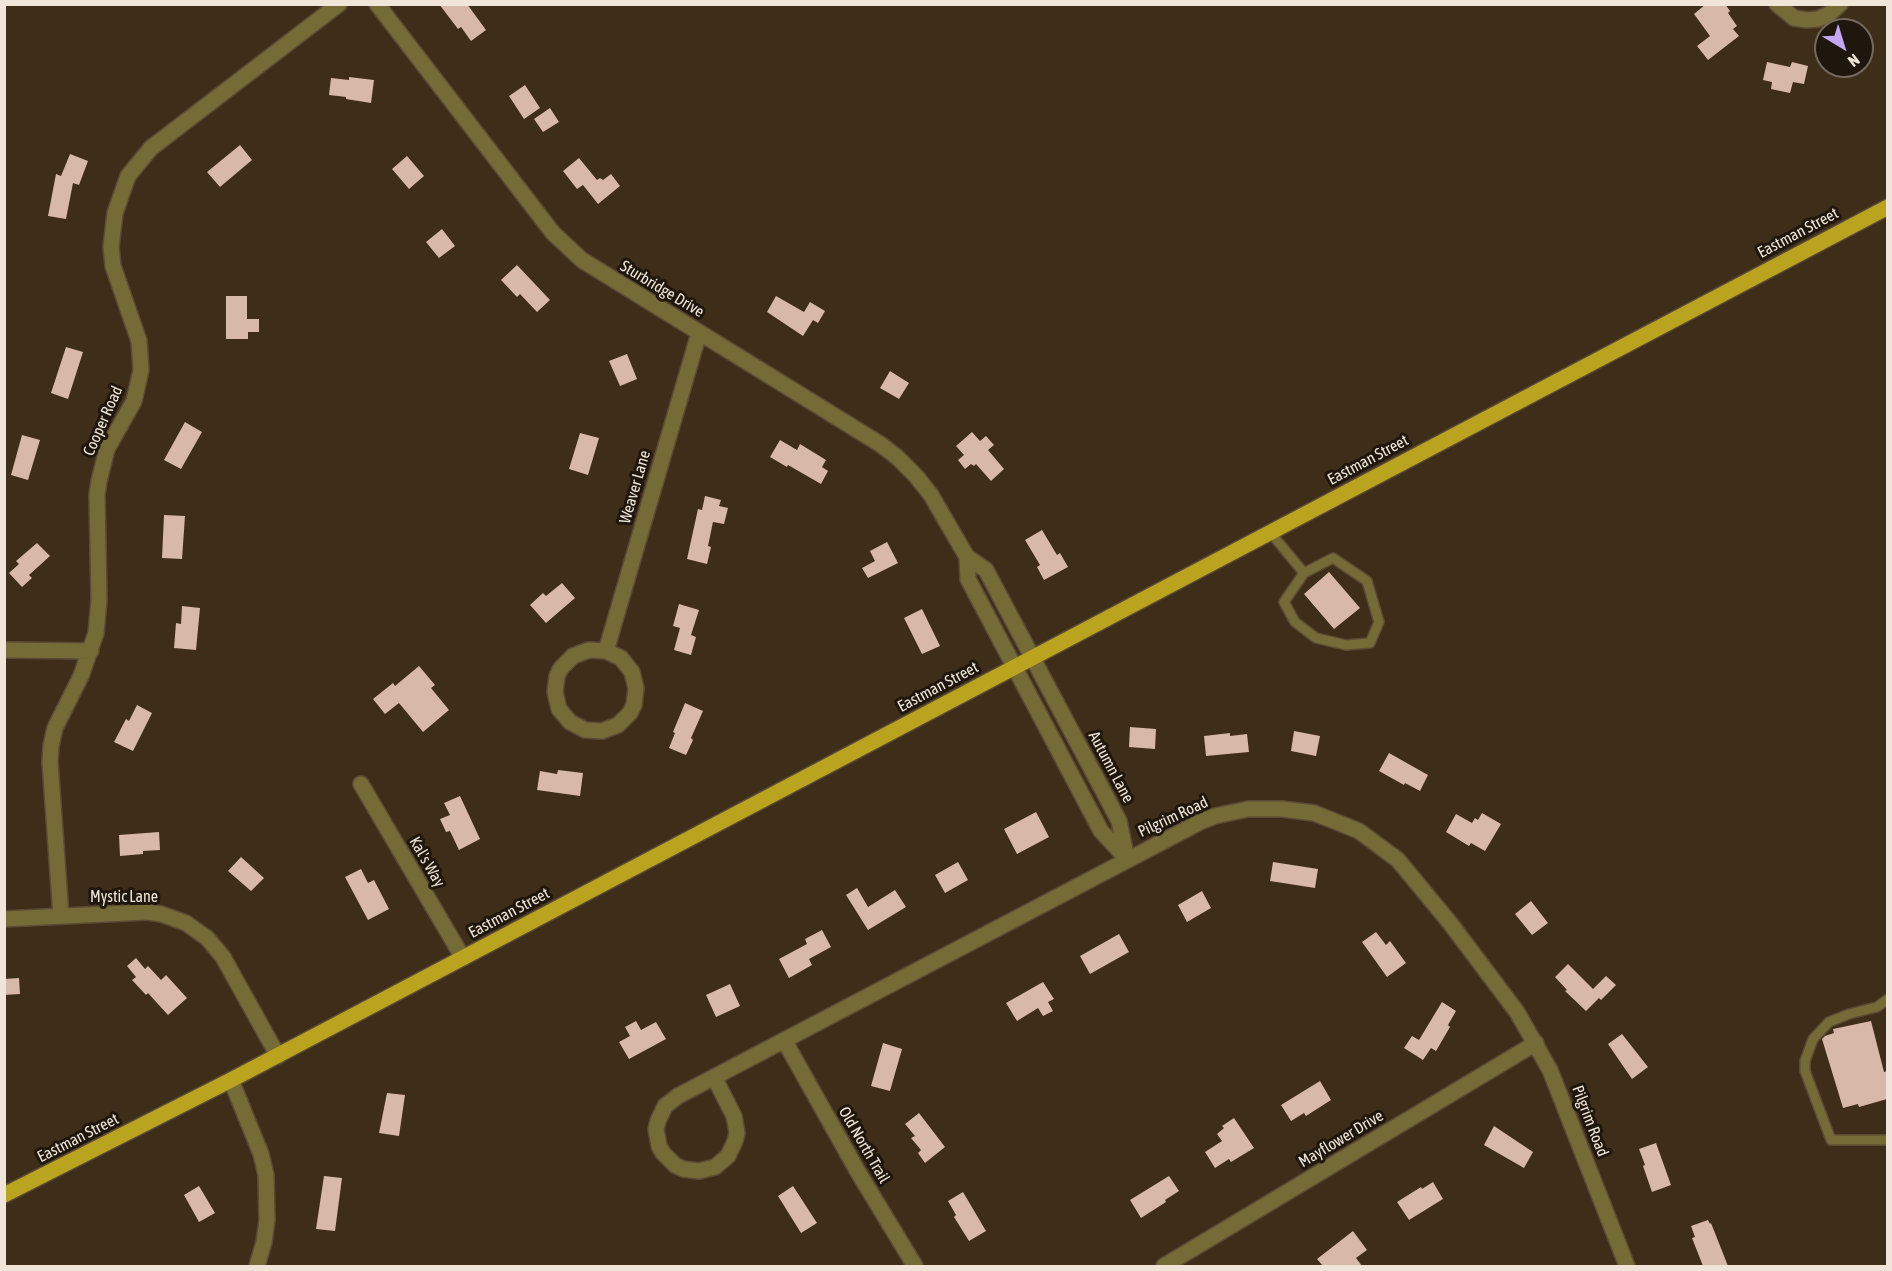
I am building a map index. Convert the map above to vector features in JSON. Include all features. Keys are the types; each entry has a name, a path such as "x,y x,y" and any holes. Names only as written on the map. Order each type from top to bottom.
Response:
{"main road":[{"name":"Eastman Street","path":"4,1195 278,1056 1887,207"}],"street":[{"name":"Cooper Road","path":"62,916 50,762 51,746 55,728 91,651 98,617 99,480 107,449 134,401 141,370 140,341 113,266 111,247 115,213 120,196 128,176 151,148 339,4"},
{"name":"Sturbridge Drive","path":"377,4 553,233 568,248 602,274 880,444 897,457 931,495 967,557 986,570 1033,657"},
{"path":"1777,4 1794,18 1806,20 1818,19 1829,14 1840,4"},
{"name":"Weaver Lane","path":"606,651 699,333"},
{"name":"Sturbridge Drive","path":"967,557 968,579 1014,667"},
{"path":"4,650 91,651"},
{"path":"589,650 606,651 621,658 632,672 636,688 634,705 618,725 602,731 585,730 570,722 559,709 555,692 557,676 561,668 573,656 589,650"},
{"name":"Autumn Lane","path":"1033,657 1119,821 1127,858"},
{"path":"1014,667 1101,831 1127,858"},
{"name":"Kal's Way","path":"361,784 463,958"},
{"name":"Pilgrim Road","path":"714,1077 734,1116 737,1133 735,1141 728,1156 715,1167 699,1171 682,1169 663,1154 657,1138 658,1121 665,1106 671,1100 714,1077 1127,858 1185,828 1215,816 1264,808 1314,813 1345,824 1373,840 1409,871 1517,1012 1536,1043 1562,1098 1627,1266"},
{"name":"Mystic Lane","path":"4,919 128,912 161,914 197,930 216,948 229,967 278,1056"},
{"name":"Old North Trail","path":"784,1040 858,1172 915,1266"},
{"name":"Mayflower Drive","path":"1164,1266 1536,1043"},
{"path":"231,1080 261,1154 266,1175 267,1220 264,1242 256,1266"}],"lane":[{"path":"1270,532 1304,573"},
{"path":"1333,558 1367,581 1379,622 1370,643 1346,645 1316,638 1295,622 1284,602 1304,573 1333,558"},
{"path":"1887,999 1877,1007 1829,1022 1813,1039 1805,1061 1805,1071 1831,1140 1887,1140"}],"building":[{"path":"439,4 467,4 486,30 471,41 461,27 458,29"},
{"path":"1706,4 1725,4 1737,26 1733,29 1739,36 1708,60 1697,46 1710,36 1694,14"},
{"path":"1767,62 1790,67 1792,62 1808,66 1804,84 1793,82 1790,93 1771,89 1772,82 1763,80"},
{"path":"349,77 374,80 371,103 329,95 331,78 349,80"},
{"path":"525,85 540,108 524,119 509,96"},
{"path":"550,108 559,122 543,132 534,119"},
{"path":"240,145 252,160 220,187 207,172"},
{"path":"70,154 88,161 79,185 73,183 66,219 48,216 56,174 61,176"},
{"path":"407,156 424,176 409,189 392,169"},
{"path":"579,158 597,180 600,178 603,180 611,174 620,186 598,204 583,185 577,189 563,171"},
{"path":"442,229 455,246 439,258 426,242"},
{"path":"517,265 550,300 537,312 520,294 517,297 501,280"},
{"path":"226,296 247,296 247,319 259,319 259,332 248,332 248,339 226,339"},
{"path":"776,296 804,312 810,302 825,311 818,323 813,320 803,336 767,312"},
{"path":"66,347 83,352 68,399 51,393"},
{"path":"627,354 637,379 620,386 609,361"},
{"path":"890,371 909,383 899,399 880,388"},
{"path":"185,422 202,432 181,469 164,460"},
{"path":"972,432 980,441 986,436 994,445 988,450 1004,469 991,481 976,464 974,466 971,464 965,469 958,460 964,455 956,446"},
{"path":"580,433 599,438 588,475 569,469"},
{"path":"22,435 40,440 28,480 11,475"},
{"path":"780,440 797,450 800,444 826,460 822,467 828,471 821,484 770,457"},
{"path":"705,496 721,500 719,506 728,508 724,524 713,522 707,564 687,559 698,509 702,510"},
{"path":"164,515 185,516 182,559 162,558"},
{"path":"1042,530 1057,555 1060,553 1068,567 1044,580 1037,567 1040,565 1025,540"},
{"path":"887,542 898,563 868,578 862,568 875,561 870,551"},
{"path":"37,543 50,556 29,575 32,578 22,587 9,573 19,564 16,561"},
{"path":"1329,572 1360,608 1334,629 1304,594"},
{"path":"562,583 575,598 546,623 530,605 543,593 546,596"},
{"path":"679,604 699,610 691,635 696,637 691,655 674,650 680,628 673,626"},
{"path":"182,606 200,608 196,650 174,648 176,623 181,624"},
{"path":"922,609 940,646 922,654 904,618"},
{"path":"419,666 435,685 431,688 449,710 423,732 399,703 385,714 373,699 393,683 395,686"},
{"path":"685,703 703,711 686,755 669,748"},
{"path":"137,705 152,713 133,751 114,742 126,719 129,721"},
{"path":"1130,727 1156,729 1155,749 1129,747"},
{"path":"1294,731 1320,736 1316,756 1291,751"},
{"path":"1230,733 1230,736 1247,734 1249,752 1206,756 1204,736"},
{"path":"1389,753 1428,775 1420,791 1379,771"},
{"path":"558,770 583,773 580,796 537,790 540,771 557,774"},
{"path":"460,796 480,839 459,850 450,831 446,832 440,819 450,815 444,803"},
{"path":"1036,812 1049,837 1017,854 1004,829"},
{"path":"1482,813 1501,824 1485,851 1471,843 1469,846 1446,832 1456,814 1472,823 1475,818 1478,820"},
{"path":"159,832 160,850 120,856 119,835"},
{"path":"241,857 264,878 251,891 228,871"},
{"path":"958,862 968,880 945,893 935,875"},
{"path":"1273,862 1318,869 1315,888 1270,881"},
{"path":"361,869 368,883 374,880 389,909 368,920 345,877"},
{"path":"857,888 868,907 895,890 906,907 868,930 846,895"},
{"path":"1202,891 1211,908 1187,922 1178,905"},
{"path":"1531,901 1548,923 1532,935 1515,914"},
{"path":"822,930 831,947 809,959 812,965 789,978 779,959 807,944 805,939"},
{"path":"1376,932 1386,945 1390,941 1406,963 1387,977 1362,942"},
{"path":"1119,934 1129,952 1090,974 1080,956"},
{"path":"136,958 145,969 148,966 161,980 166,975 187,998 168,1015 148,993 146,995 132,980 136,977 127,966"},
{"path":"1568,964 1593,989 1606,976 1616,985 1586,1011 1565,991 1567,990 1555,977"},
{"path":"19,978 20,994 4,995 4,979"},
{"path":"1043,982 1054,999 1048,1002 1053,1011 1043,1016 1038,1008 1017,1021 1006,1003"},
{"path":"730,984 740,1006 716,1017 706,995"},
{"path":"1442,1002 1456,1011 1436,1051 1431,1048 1423,1060 1404,1048 1412,1036 1419,1040"},
{"path":"636,1021 641,1030 656,1022 666,1039 629,1059 619,1042 630,1036 625,1027"},
{"path":"1871,1021 1884,1072 1887,1071 1887,1099 1859,1107 1858,1104 1843,1108 1822,1039 1834,1033 1833,1029"},
{"path":"1622,1034 1648,1067 1632,1079 1608,1044"},
{"path":"883,1043 902,1049 890,1091 871,1086"},
{"path":"1320,1081 1331,1100 1306,1116 1304,1113 1291,1121 1281,1105"},
{"path":"387,1093 405,1095 399,1136 379,1133"},
{"path":"919,1113 945,1147 925,1163 918,1153 921,1150 911,1138 915,1136 905,1124"},
{"path":"1234,1118 1254,1148 1231,1162 1229,1159 1215,1168 1205,1152 1222,1141 1217,1134 1224,1128 1222,1126"},
{"path":"1494,1126 1533,1152 1524,1168 1484,1145"},
{"path":"1656,1143 1671,1185 1652,1192 1639,1149"},
{"path":"324,1176 342,1178 335,1231 316,1229"},
{"path":"1169,1176 1179,1191 1141,1218 1130,1200"},
{"path":"1433,1182 1443,1199 1409,1220 1397,1202"},
{"path":"199,1186 215,1213 199,1222 184,1195"},
{"path":"793,1186 817,1223 801,1233 778,1196"},
{"path":"963,1192 986,1231 969,1241 954,1217 956,1215 948,1201"},
{"path":"1708,1220 1728,1266 1703,1266 1692,1238 1695,1237 1691,1226"},
{"path":"1353,1231 1367,1250 1356,1258 1362,1266 1323,1266 1317,1259"}]}
